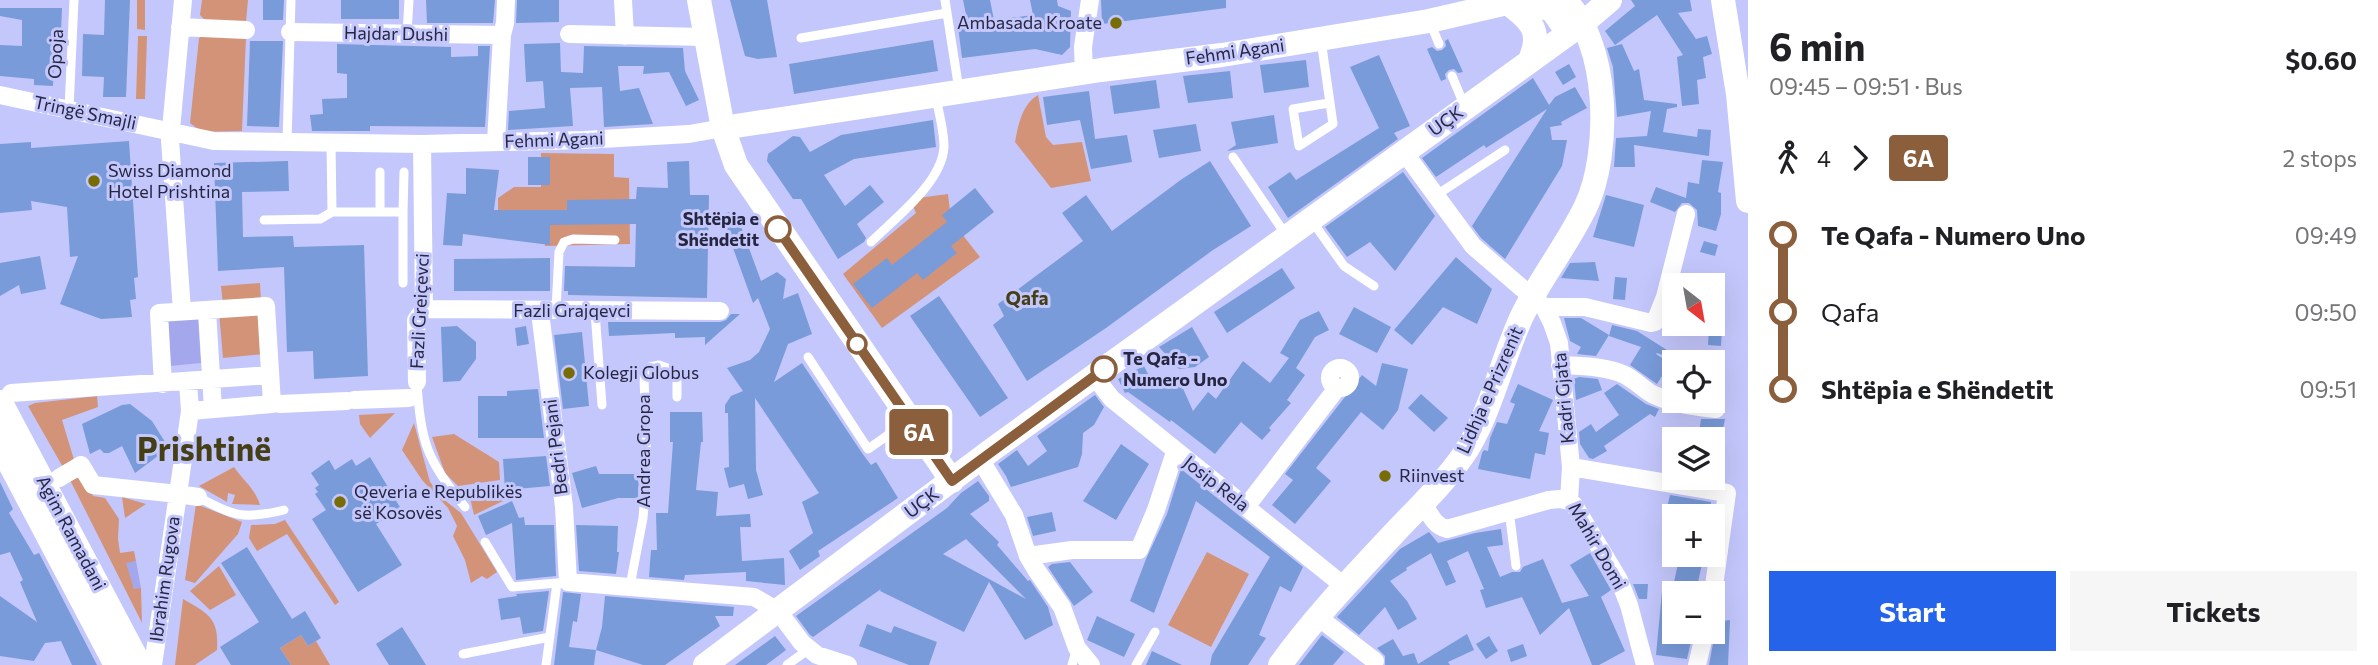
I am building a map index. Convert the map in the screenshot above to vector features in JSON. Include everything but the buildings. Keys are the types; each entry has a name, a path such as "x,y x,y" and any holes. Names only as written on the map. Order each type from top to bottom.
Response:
{"main road":[{"path":"699,0 723,128 736,166 952,481"},
{"path":"1564,0 1575,28"},
{"name":"UÇK","path":"707,665 1094,376 1610,0"},
{"path":"1723,0 1735,71 1748,201"},
{"path":"1515,2 1535,32 1535,49 1530,60"},
{"name":"Fehmi Agani","path":"723,128 1321,39 1429,21 1471,6 1515,2 1533,4 1552,10 1575,28"},
{"name":"Lidhja e Prizrenit","path":"1280,665 1344,586 1423,503 1462,456 1474,435 1500,367 1538,302 1576,227 1597,179 1600,158 1600,108 1598,65 1575,28"},
{"name":"Agim Ramadani","path":"5,398 111,632 117,665"},
{"name":"Agim Ramadani","path":"0,443 111,632 139,665"}],"street":[{"path":"182,311 171,131 183,0"},
{"path":"496,142 506,0"},
{"path":"624,0 625,36"},
{"path":"1084,73 1083,47 1090,0"},
{"path":"180,27 246,30"},
{"name":"Hajdar Dushi","path":"290,32 502,35"},
{"path":"569,34 705,37"},
{"name":"Tringë Smajli","path":"0,95 171,131"},
{"name":"Fehmi Agani","path":"171,131 214,141 422,144 650,137 723,128"},
{"name":"Fazli Greiçevci","path":"413,390 416,320 424,309 422,144"},
{"path":"1404,152 1473,246 1538,302 1585,307 1655,322 1665,297 1686,214"},
{"name":"Kadri Gjata","path":"1538,302 1559,343 1571,467"},
{"path":"163,384 159,313 266,306 272,404 190,411"},
{"name":"Fazli Grajqevci","path":"424,309 720,312"},
{"path":"207,310 213,409"},
{"name":"Bedri Pejani","path":"548,312 564,508 563,583"},
{"path":"1560,365 1623,374 1662,398"},
{"path":"5,398 270,375"},
{"name":"Josip Rela","path":"1094,376 1112,399 1175,452 1344,586"},
{"path":"178,494 190,411 188,382"},
{"path":"1246,507 1337,388"},
{"path":"280,404 350,400 413,390"},
{"path":"1028,556 1072,550 1139,550 1156,510 1175,452"},
{"path":"980,460 1014,515 1028,556 1062,607 1074,657 1091,665"},
{"name":"Ibrahim Rugova","path":"59,478 81,465 93,485 198,497"},
{"path":"1571,467 1727,493 1715,581"},
{"name":"Mahir Domi","path":"1571,467 1569,501 1619,580 1629,606 1644,665"},
{"name":"Ibrahim Rugova","path":"153,665 178,494"},
{"path":"1423,503 1434,522 1447,529 1549,500 1569,501"},
{"path":"563,583 754,597 778,611 817,656 848,665"},
{"path":"1318,617 1376,661"},
{"path":"1697,665 1702,644"}],"lane":[{"name":"Opoja","path":"69,109 74,0"},
{"path":"287,143 291,0"},
{"path":"407,34 409,0"},
{"path":"871,242 930,182 941,163 948,94 945,0"},
{"path":"801,38 947,13"},
{"path":"1429,21 1439,44"},
{"path":"1321,39 1333,124 1299,146 1293,109 1329,103"},
{"path":"1452,76 1465,107"},
{"path":"331,144 332,212"},
{"path":"1435,196 1506,150"},
{"path":"1233,157 1287,237"},
{"path":"380,172 380,212"},
{"path":"403,283 404,172"},
{"path":"264,220 320,219 332,212 403,212"},
{"path":"1311,220 1344,266 1374,286"},
{"path":"548,312 559,252 564,242 573,239 615,240"},
{"path":"596,312 601,405"},
{"path":"808,357 869,449 891,433"},
{"name":"Andrea Gropa","path":"630,586 645,499 647,469 644,376 650,368 659,365 673,370 677,379 677,397"},
{"name":"Fazli Greiçevci","path":"413,390 430,458 465,507"},
{"path":"198,497 225,511 246,517 284,510"},
{"path":"1509,510 1516,566"},
{"path":"485,542 512,587 563,583 546,665"},
{"path":"1136,665 1155,632"},
{"path":"463,654 550,637"},
{"path":"786,665 809,649"}],"shaded area":[{"path":"137,0 145,0 145,30 137,29"},
{"path":"202,0 248,0 246,22 205,20 200,15"},
{"path":"204,35 246,37 242,131 202,132 190,123 199,38"},
{"path":"138,36 147,36 145,99 136,99"},
{"path":"1038,95 1046,137 1053,145 1082,142 1091,181 1051,188 1015,142 1024,110"},
{"path":"541,153 614,154 614,177 629,178 630,244 545,246 544,213 498,213 498,198 514,187 541,187"},
{"path":"948,194 951,220 980,257 882,328 843,274 916,213 910,199"},
{"path":"260,283 261,303 223,305 221,286"},
{"path":"262,309 265,354 223,358 219,312"},
{"path":"97,396 98,407 62,420 75,463 64,469 28,406"},
{"path":"395,413 370,438 360,424 359,415"},
{"path":"414,423 430,482 447,502 461,513 497,572 487,579 482,576 471,583 465,560 453,536 457,526 448,508 422,480 402,450"},
{"path":"454,434 499,462 500,480 458,486 445,473 432,437"},
{"path":"234,467 260,505 232,504 235,495 228,493 227,502 199,486"},
{"path":"75,476 85,482 93,496 105,498 119,519 120,553 134,551 136,561 127,564 134,588 141,588 142,623 69,478"},
{"path":"499,485 503,501 474,515 468,489"},
{"path":"122,497 146,504 125,518"},
{"path":"196,504 242,522 238,534 195,583 185,580"},
{"path":"285,520 339,602 335,605 287,534 257,551 249,538 251,525 275,524"},
{"path":"1207,552 1249,574 1211,647 1168,625"},
{"path":"219,566 236,595 210,610 190,591"},
{"path":"183,599 206,613 216,631 217,650 195,665 175,665"},
{"path":"301,635 308,646 316,641 330,665 291,665 280,648"}],"water":[{"path":"198,317 201,363 170,366 167,319"},
{"path":"136,561 141,588 134,589 126,563"}],"bus line":[{"name":"6A","path":"778,229 952,481 1104,369"}],"place":[{"name":"Ambasada Kroate","path":"1116,23"},
{"name":"Swiss Diamond Hotel Prishtina","path":"94,181"},
{"name":"Shtëpia e Shëndetit","path":"778,229"},
{"name":"Te Qafa - Numero Uno","path":"1104,369"},
{"name":"Kolegji Globus","path":"569,373"},
{"name":"Riinvest","path":"1385,476"},
{"name":"Qeveria e Republikës së Kosovës","path":"340,502"}],"district":[{"name":"Qafa","path":"1027,298"},
{"name":"Prishtinë","path":"204,450"}]}
